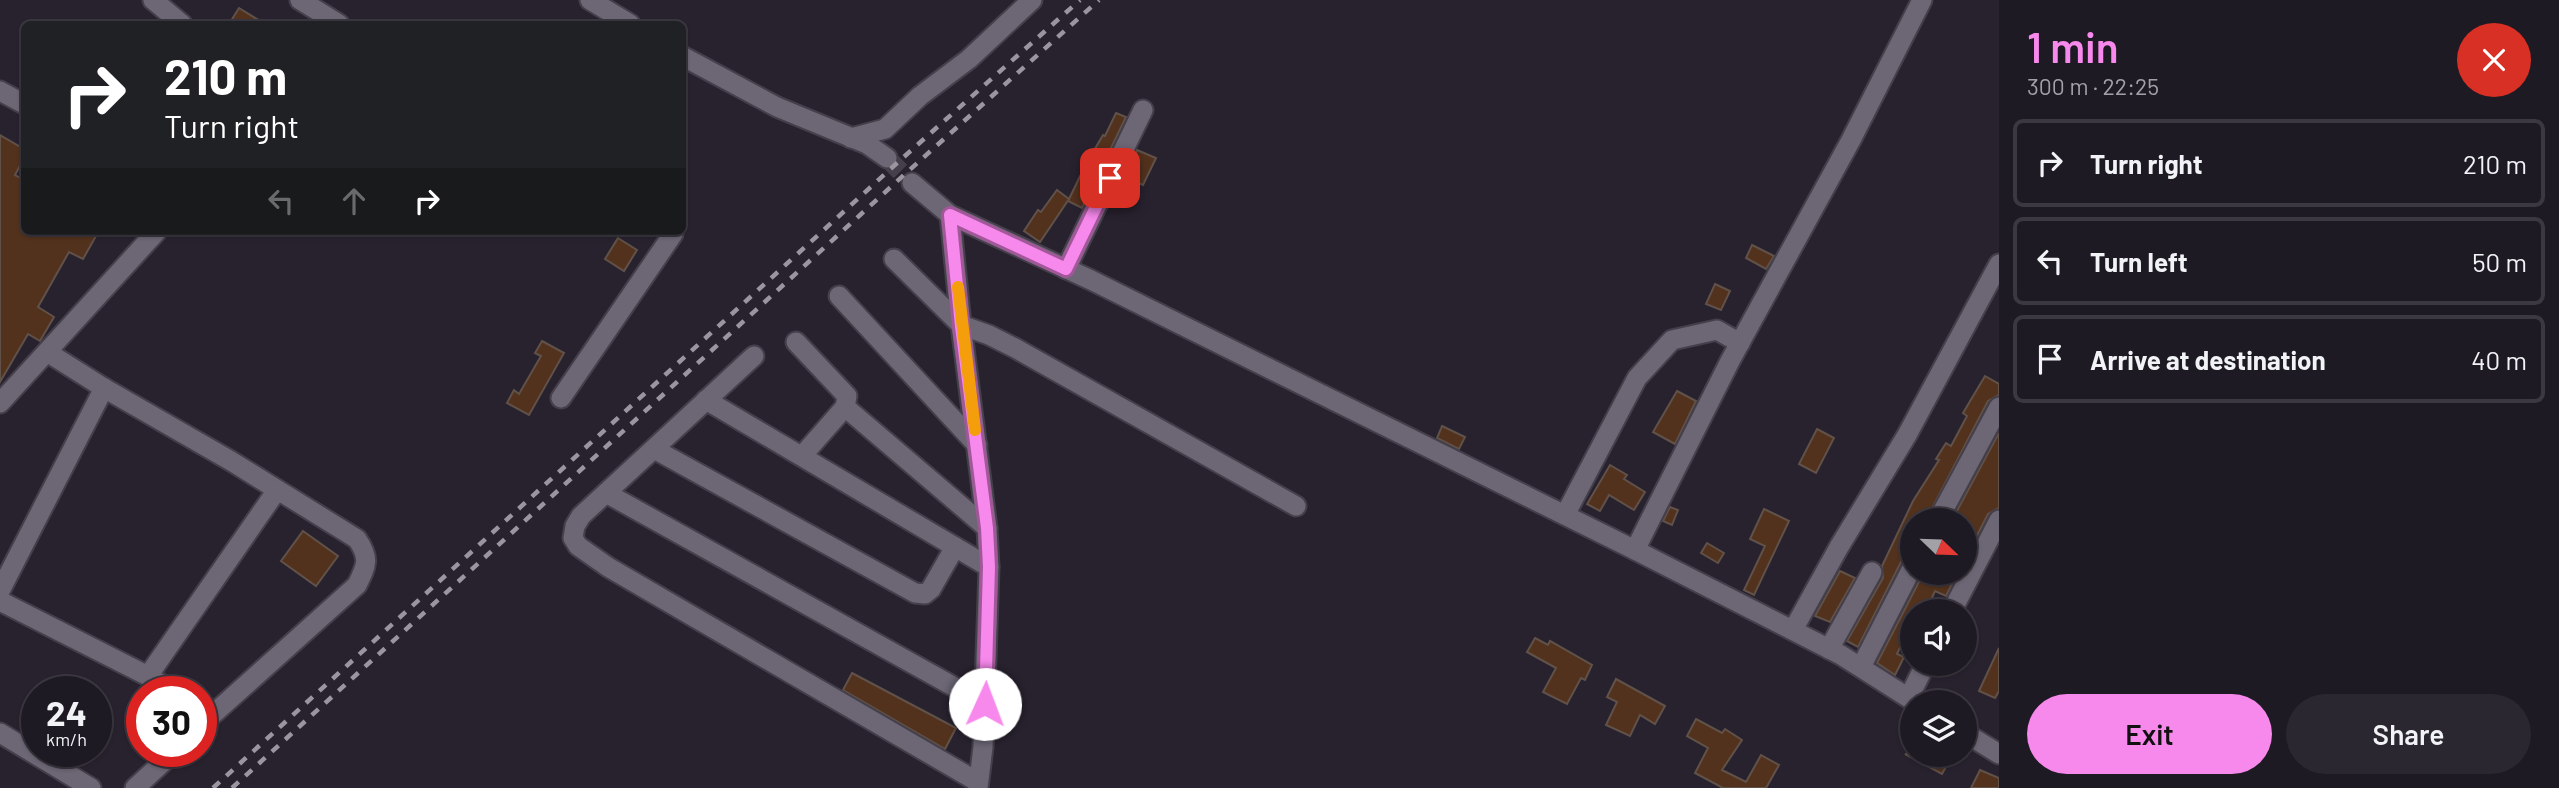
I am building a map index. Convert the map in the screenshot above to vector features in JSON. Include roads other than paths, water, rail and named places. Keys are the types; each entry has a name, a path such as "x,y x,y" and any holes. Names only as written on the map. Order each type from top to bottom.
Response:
{"street":[{"path":"153,0 178,21"},
{"path":"300,0 334,21"},
{"path":"590,0 625,21"},
{"path":"851,138 885,129 920,96 969,59 1032,0"},
{"path":"1634,550 1740,343 1851,140 1922,0"},
{"path":"686,58 777,107 867,144 887,158"},
{"path":"0,90 21,102"},
{"path":"1066,269 1143,110"},
{"path":"912,183 950,215 1066,269 1565,515 1829,649 1900,692"},
{"path":"754,356 581,516 575,526 573,538 578,547 608,567 978,785 983,747 989,567 987,528 961,326 950,215"},
{"path":"0,403 153,235"},
{"path":"561,398 672,235"},
{"path":"894,258 961,326 1016,348 1296,506"},
{"path":"1793,631 1839,547 1908,435 1999,264"},
{"path":"839,296 977,445"},
{"path":"1565,515 1637,378 1672,340 1717,330 1740,343"},
{"path":"796,342 846,394 847,400 845,407 802,456"},
{"path":"47,352 357,539 366,552 365,568 358,585 217,707"},
{"path":"0,591 104,388"},
{"path":"706,400 989,567"},
{"path":"845,407 987,528"},
{"path":"1944,508 1999,407"},
{"path":"654,449 887,580 915,593 925,594 932,589 955,547"},
{"path":"0,601 148,676 276,490"},
{"path":"606,492 985,704"},
{"path":"1958,599 1999,520"},
{"path":"1829,649 1872,572"},
{"path":"1861,667 1903,585"},
{"path":"0,733 91,788"},
{"path":"1977,740 1999,754"},
{"path":"135,788 158,767"}],"tunnel":[{"path":"887,158 912,183"}],"railway":[{"path":"213,788 897,163 1080,0"},
{"path":"232,788 1099,0"}]}
